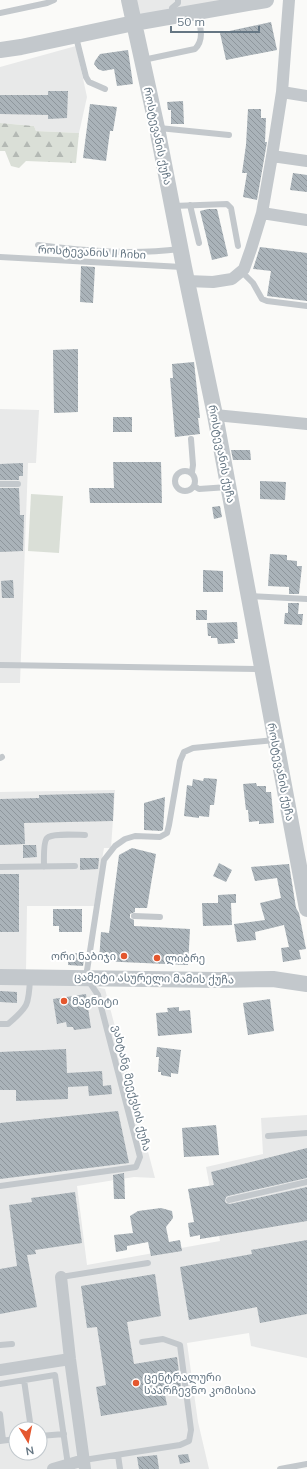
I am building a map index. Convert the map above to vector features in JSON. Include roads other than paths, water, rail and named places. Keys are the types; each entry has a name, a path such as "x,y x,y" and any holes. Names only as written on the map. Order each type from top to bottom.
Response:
{"street":[{"name":"როსტევანის ქუჩა","path":"129,0 157,128 185,274 215,415 307,909"},
{"path":"0,50 249,1 266,0"},
{"path":"185,274 213,282 232,279 244,268 262,213 272,156 282,92 289,0"},
{"path":"282,92 307,96"},
{"path":"272,156 307,161"},
{"path":"262,213 307,220"},
{"path":"215,415 307,424"},
{"name":"ცამეტი ასურელი მამის ქუჩა","path":"0,977 218,980 273,979 306,981"},
{"path":"53,1469 68,1465 84,1465 61,1277"},
{"path":"0,1370 70,1359"}],"lane":[{"path":"0,13 47,3 54,0"},
{"path":"173,16 172,8 178,3 178,0"},
{"path":"142,60 195,49 202,38 197,12"},
{"path":"76,35 78,52 86,77 89,82 105,89"},
{"path":"157,128 229,135"},
{"path":"172,206 225,204 229,206 238,246"},
{"path":"190,205 199,243"},
{"path":"38,245 87,251 112,252 159,252 180,249"},
{"name":"როსტევანის II ჩიხი","path":"0,257 185,274"},
{"path":"241,270 253,283 262,299 267,301 307,306"},
{"path":"191,439 193,465 192,472 195,478 194,486 191,489 184,491 178,488 175,478 179,472 185,470 192,472"},
{"path":"0,484 18,484"},
{"path":"194,486 199,489 228,487"},
{"path":"249,596 307,599"},
{"path":"0,665 262,669"},
{"path":"86,977 99,915 104,860 115,846 125,839 135,836 160,837 167,833 180,761 184,752 193,748 275,740"},
{"path":"44,867 45,842 47,838 52,836 85,835"},
{"path":"0,867 75,866"},
{"path":"134,916 160,917"},
{"name":"ვახტანგ მეექვსის ქუჩა","path":"0,1186 136,1166 140,1157 98,995 86,977"},
{"path":"0,1024 8,1024 24,1011 30,998 30,978"},
{"path":"268,1136 307,1133"},
{"path":"229,1200 307,1182"},
{"path":"61,1277 148,1263"},
{"path":"84,1465 118,1455 180,1445 188,1441 191,1430 180,1345 163,1339 142,1342"},
{"path":"0,1345 12,1344"},
{"path":"0,1384 54,1375 68,1465"},
{"path":"24,1380 30,1421"},
{"path":"0,1414 2,1440"},
{"path":"48,1435 64,1434"},
{"path":"118,1455 120,1469"},
{"path":"280,1469 307,1464"}],"place":[{"name":"ორი ნაბიჯი","path":"124,956"},
{"name":"ლიბრე","path":"157,958"},
{"name":"მაგნიტი","path":"64,1001"},
{"name":"ცენტრალური საარჩევნო კომისია","path":"136,1383"}]}
